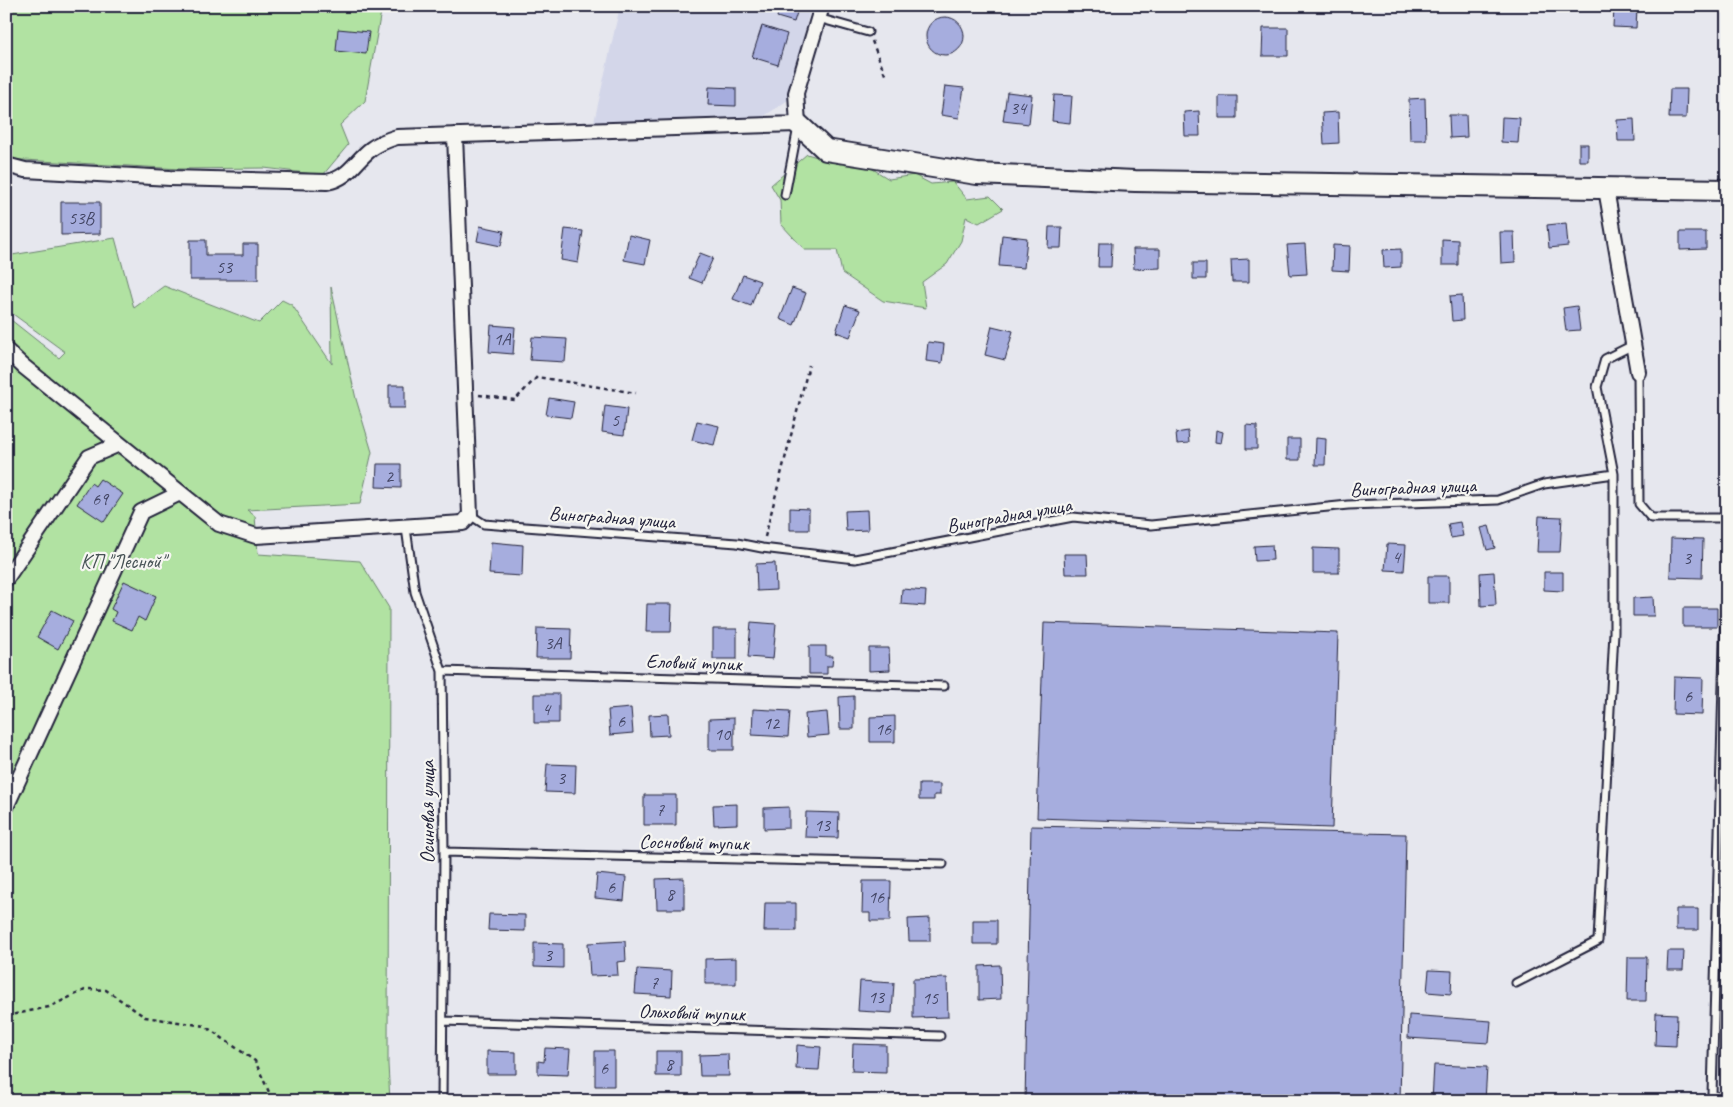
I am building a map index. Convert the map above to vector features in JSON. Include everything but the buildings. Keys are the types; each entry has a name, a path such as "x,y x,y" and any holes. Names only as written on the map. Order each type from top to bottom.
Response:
{"street":[{"path":"820,12 796,93 798,124 826,150 977,174 1145,181 1727,190"},
{"path":"6,165 25,170 170,178 327,182 338,180 370,150 383,141 397,137 798,124"},
{"path":"6,350 23,366 219,524 256,536 464,523 470,514 455,135"},
{"path":"1606,189 1638,372"},
{"path":"6,579 89,457 119,444"},
{"path":"6,807 141,512 180,493"}],"lane":[{"path":"820,12 868,32"},
{"path":"785,195 798,124"},
{"path":"1516,983 1598,941 1614,632 1614,474 1597,387 1605,358 1633,345"},
{"path":"1638,372 1639,504 1651,518 1727,518"},
{"name":"Виноградная улица","path":"470,514 484,524 737,543 762,548 855,559 1074,517 1151,525 1348,505 1498,500 1544,484 1614,474"},
{"name":"Осиновая улица","path":"406,528 415,592 442,670 444,852 442,1101"},
{"path":"1727,534 1724,706 1712,1095 1727,1097"},
{"name":"Еловый тупик","path":"442,670 944,686"},
{"name":"Сосновый тупик","path":"444,852 943,864"},
{"name":"Ольховый тупик","path":"443,1021 940,1036"}],"path":[{"path":"868,32 886,77"},
{"path":"762,548 809,365"},
{"path":"465,393 515,400 537,377 636,393"},
{"path":"6,1016 48,1007 87,989 106,990 146,1017 205,1026 255,1062 273,1101"}],"shaded area":[{"path":"620,6 811,6 788,100 760,119 594,122"}],"green space":[{"path":"6,6 382,6 365,101 340,125 348,145 323,175 264,168 181,169 6,159"},
{"path":"807,154 840,164 858,160 889,179 914,175 931,184 953,182 967,199 990,196 1003,209 979,223 966,217 961,241 947,264 922,282 926,308 883,301 842,273 837,250 805,250 781,224 780,200 771,185"},
{"name":"КП \"Лесной\"","path":"115,238 134,308 164,286 259,323 282,300 292,305 332,364 331,287 356,399 372,452 360,504 247,510 255,516 258,554 360,561 389,608 388,1064 390,1101 6,1101 6,316 59,358 65,352 6,309 6,256"}]}
